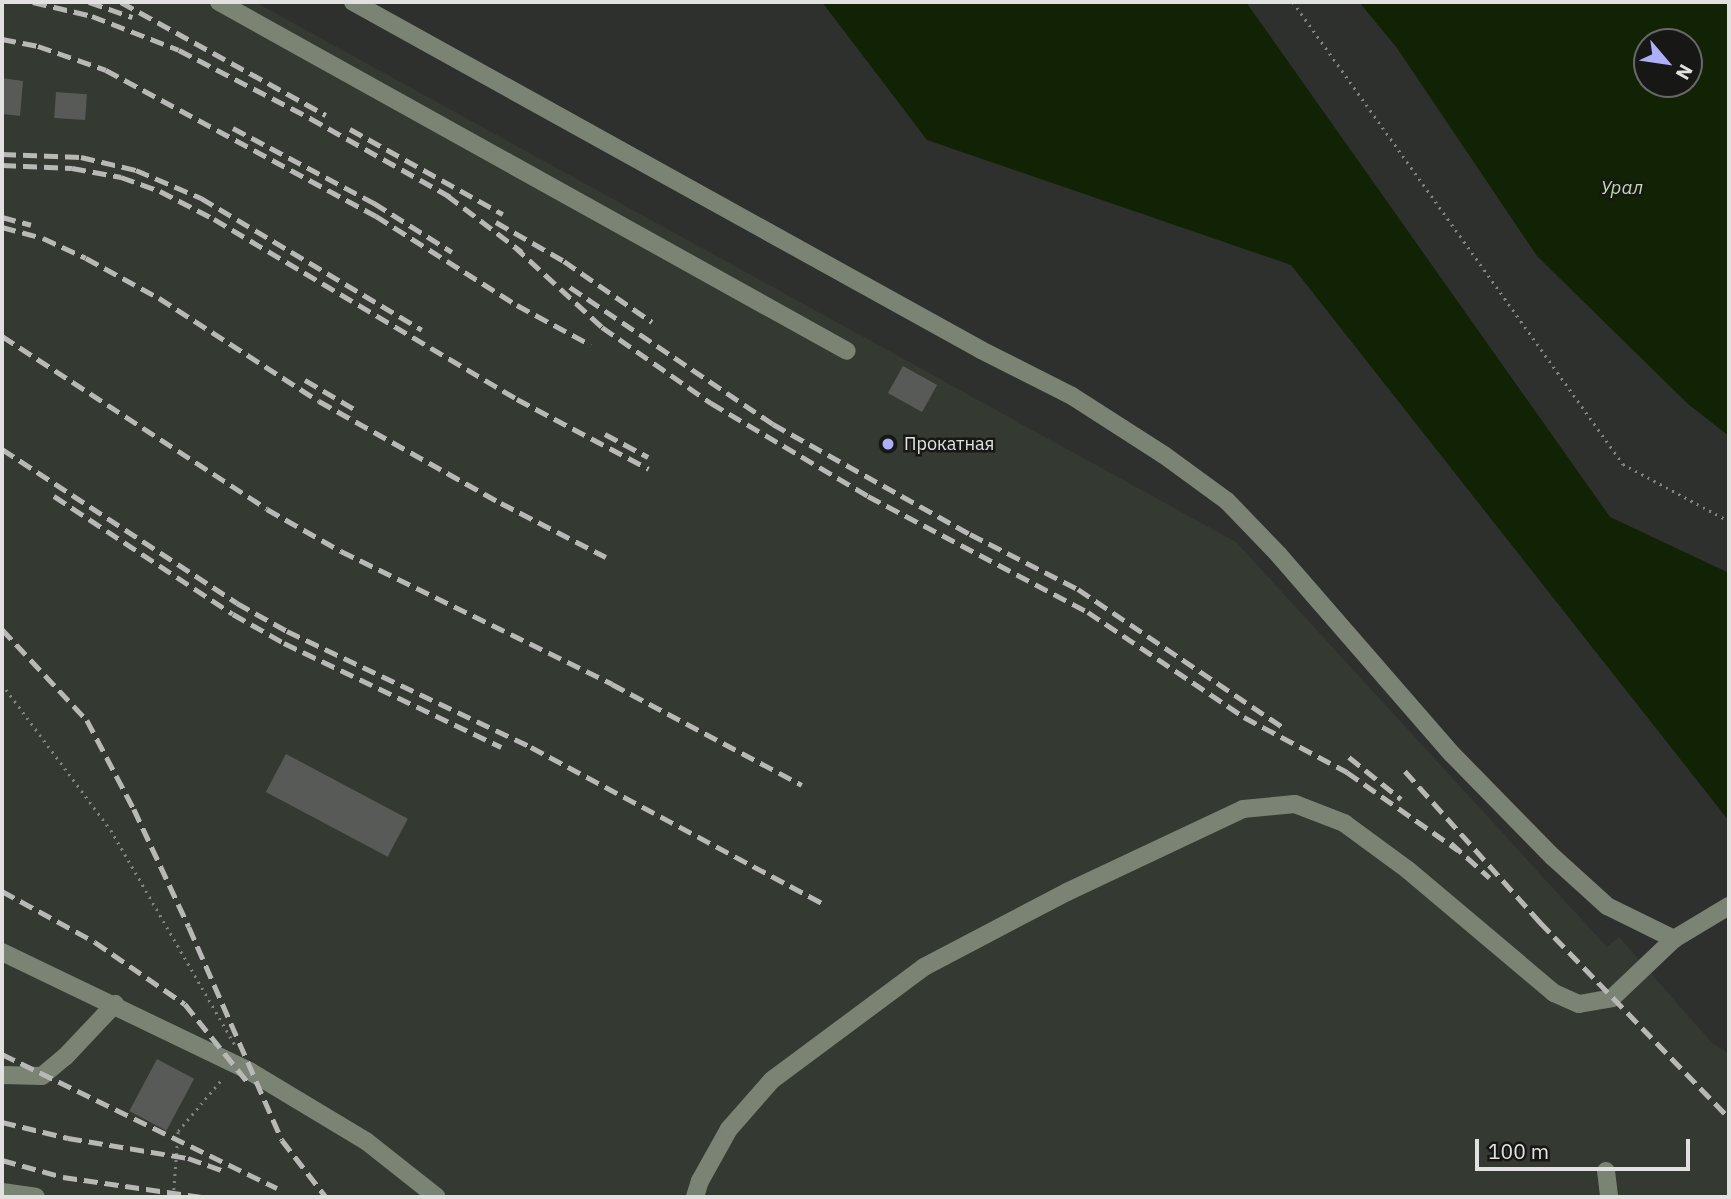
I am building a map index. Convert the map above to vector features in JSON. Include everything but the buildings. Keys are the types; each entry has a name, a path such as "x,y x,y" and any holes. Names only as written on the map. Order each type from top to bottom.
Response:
{"lane":[{"path":"219,2 847,351"},
{"path":"353,2 981,350 1072,396 1164,455 1227,502 1278,554 1452,754 1553,857 1607,906 1674,939"},
{"path":"695,1197 700,1181 729,1129 772,1080 924,967 1114,869 1243,809 1295,804 1344,824 1408,870 1554,993 1579,1004 1612,998 1674,939 1729,906"},
{"path":"2,951 251,1072 366,1141 437,1197"},
{"path":"2,1075 42,1076 65,1058 115,1004"},
{"path":"1605,1171 1609,1197"},
{"path":"2,1192 36,1197"}],"path":[{"path":"1293,2 1623,464 1729,521"},
{"path":"2,684 111,830 251,1072"},
{"path":"173,1197 178,1131 223,1078"}],"shaded area":[{"path":"2,2 255,2 1236,542 1607,947 1619,937 1713,1044 1729,1053 1729,1197 2,1197"}],"water":[{"path":"822,2 1246,2 1610,517 1729,573 1729,821 1291,265 927,140"},
{"name":"Урал","path":"1359,2 1729,2 1729,436 1688,404 1537,256 1397,48"}],"railway":[{"path":"33,2 92,16 179,50 310,118 456,200"},
{"path":"89,2 132,17"},
{"path":"121,2 326,115"},
{"path":"2,39 38,46 106,70 376,216 517,305 591,345"},
{"path":"233,128 374,203 452,252"},
{"path":"350,129 503,214"},
{"path":"2,154 81,157 136,170 201,198 422,330"},
{"path":"2,165 72,168 121,177 160,191 214,219 517,399 649,469"},
{"path":"447,195 522,252"},
{"path":"2,217 31,225"},
{"path":"496,222 564,261 652,322"},
{"path":"2,227 43,238 86,258 159,298 319,401 501,503 606,557"},
{"path":"514,246 602,327 711,403 868,496 1088,612 1244,717 1347,772 1458,850"},
{"path":"570,287 773,424 970,534 1078,589 1284,728"},
{"path":"2,336 267,509 341,551 612,684 802,785"},
{"path":"305,380 356,410"},
{"path":"605,434 648,457"},
{"path":"2,449 237,603 287,631 531,747 826,905"},
{"path":"54,496 233,614 284,643 501,747"},
{"path":"2,629 87,720 134,809 189,927 282,1140 326,1197"},
{"path":"1349,757 1401,799"},
{"path":"1405,771 1540,922 1729,1118"},
{"path":"1451,843 1490,878"},
{"path":"2,891 95,942 185,1004 247,1081"},
{"path":"2,1054 277,1188"},
{"path":"2,1122 68,1138 188,1158 227,1172"},
{"path":"2,1160 63,1177 202,1197"}],"place":[{"name":"Прокатная","path":"888,444"}]}
